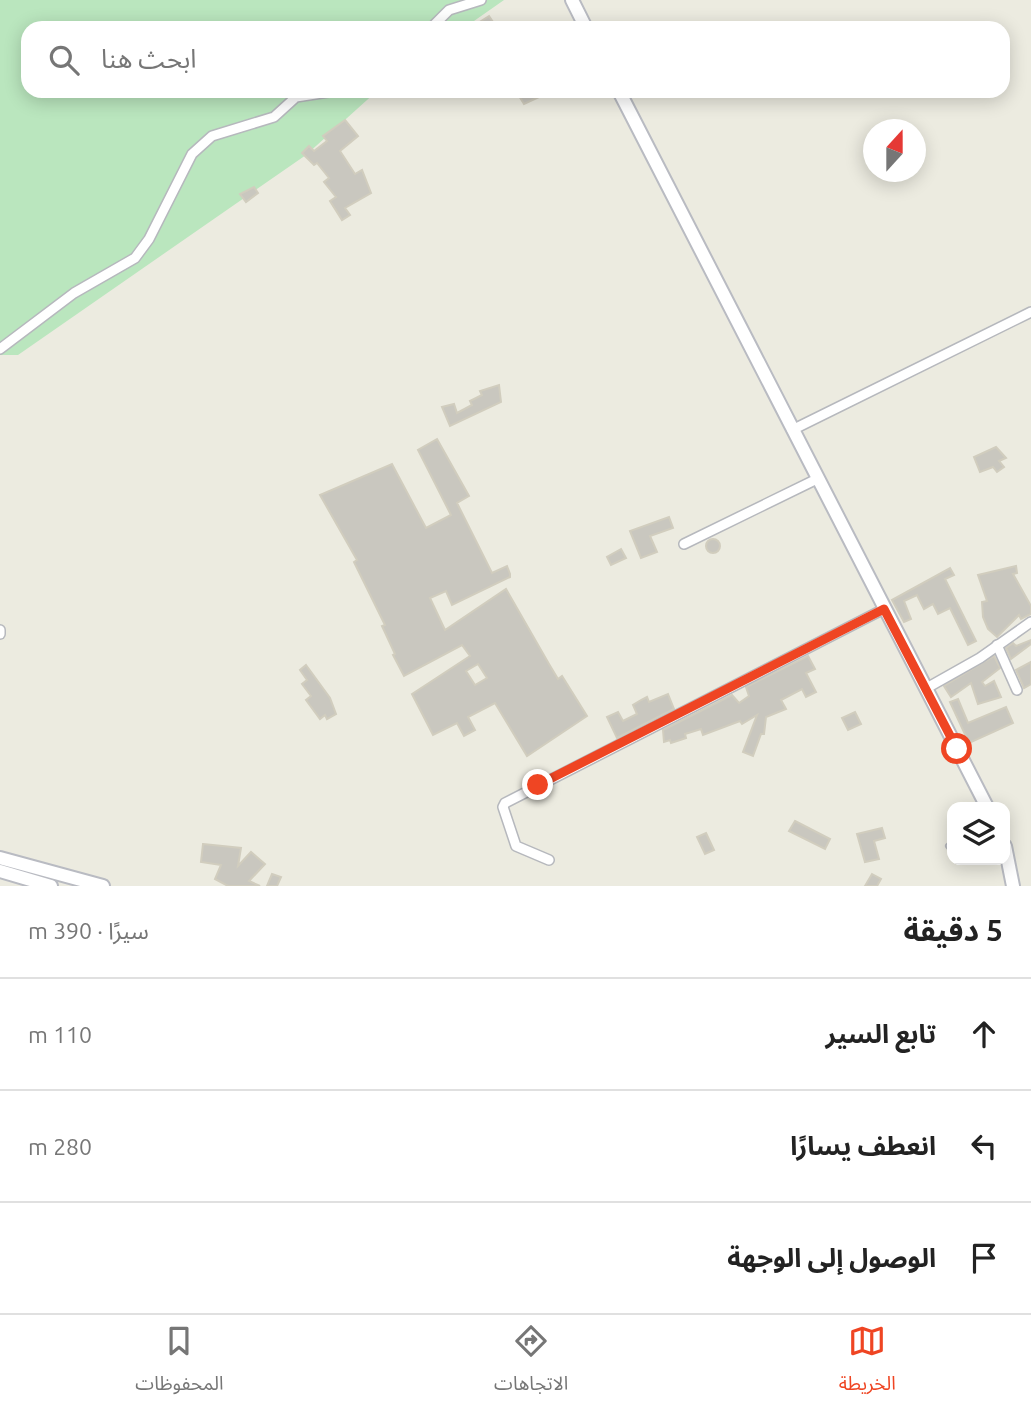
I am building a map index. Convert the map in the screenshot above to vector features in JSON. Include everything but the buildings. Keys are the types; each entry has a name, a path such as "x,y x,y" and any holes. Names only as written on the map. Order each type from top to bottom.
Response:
{"main road":[{"path":"572,0 582,21"},
{"path":"623,98 984,802"},
{"path":"0,858 103,886"},
{"path":"1009,865 1013,886"},
{"path":"0,871 51,886"}],"street":[{"path":"438,21 449,10 481,0"},
{"path":"0,349 74,293 135,258 149,239 192,154 201,144 212,136 274,117 295,98"},
{"path":"792,430 1031,312"},
{"path":"684,544 817,479"},
{"path":"549,860 516,846 503,807 506,803 884,609"},
{"path":"925,689 1031,622"},
{"path":"997,645 1017,690"}],"green space":[{"path":"0,0 504,0 474,21 21,21 21,98 369,98 306,155 18,355 0,355"}],"route":[{"path":"538,785 884,609 957,749"}]}
